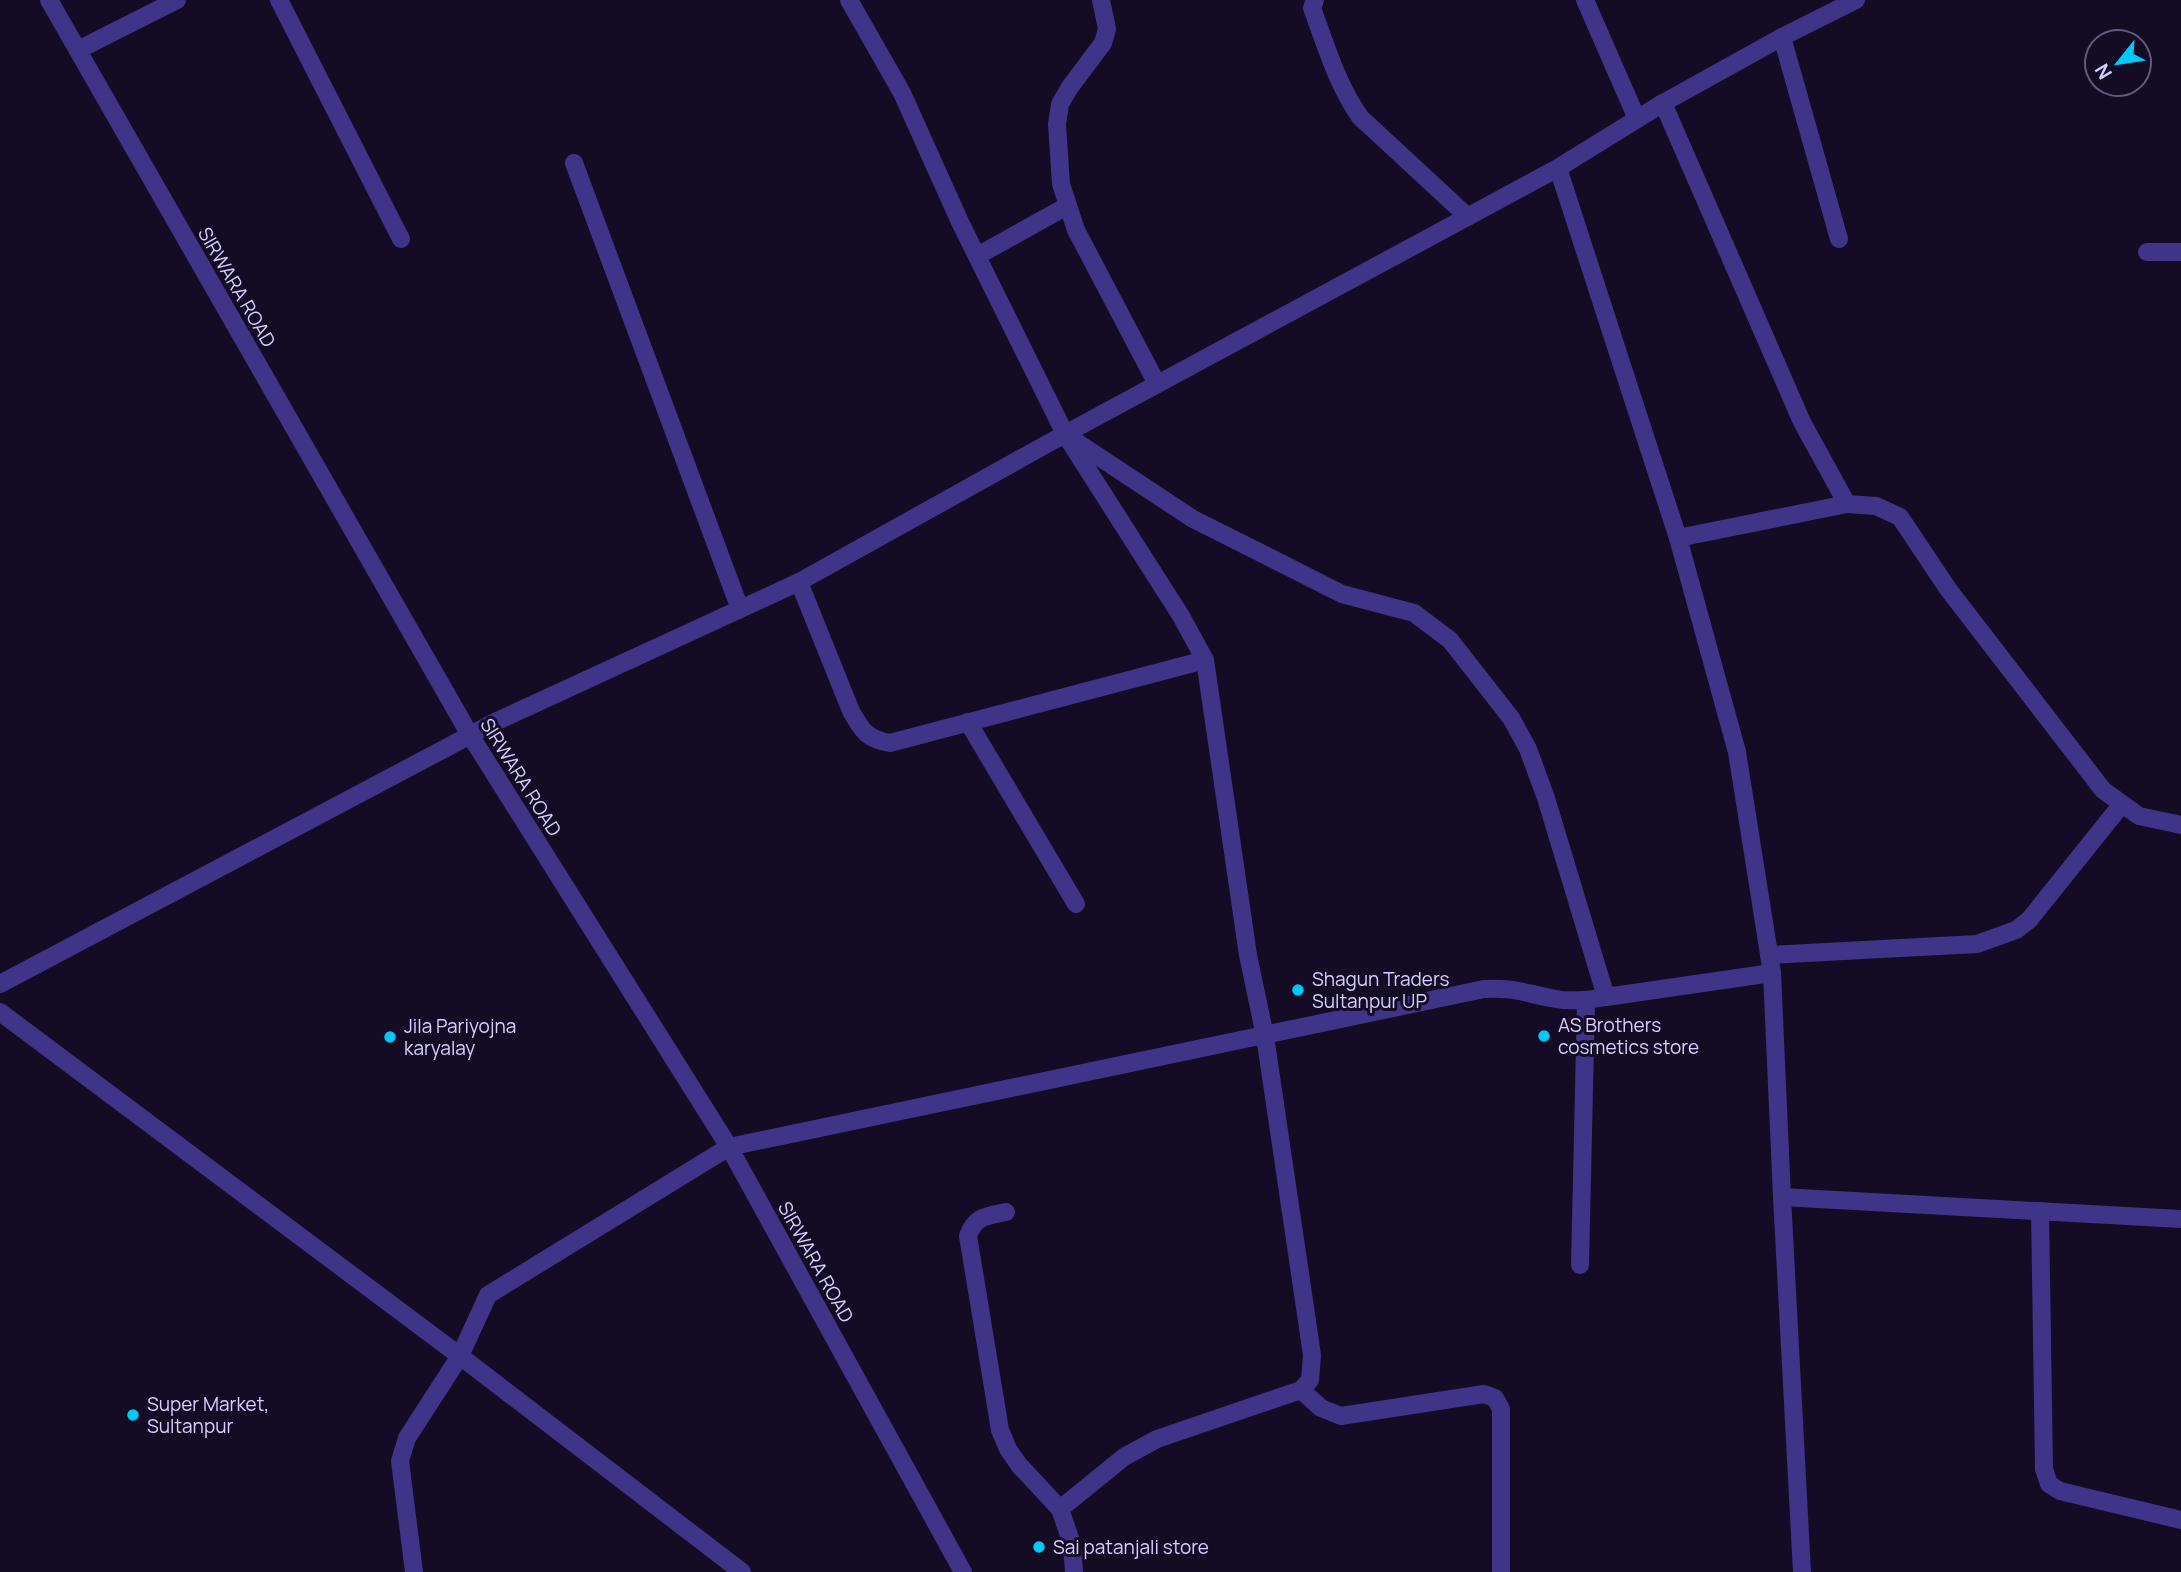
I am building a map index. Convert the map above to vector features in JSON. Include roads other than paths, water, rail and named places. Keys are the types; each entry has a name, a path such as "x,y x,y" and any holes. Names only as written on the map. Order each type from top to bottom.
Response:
{"street":[{"name":"SIRWARA ROAD","path":"49,0 470,735 729,1147 963,1572"},
{"path":"78,50 177,0"},
{"path":"279,0 401,239"},
{"path":"849,0 902,93 977,256 1065,434 1181,616 1205,660 1248,954 1265,1036 1312,1355 1310,1380 1301,1390 1157,1438 1124,1457 1060,1509"},
{"path":"1101,0 1107,29 1103,43 1060,104 1057,124 1061,184 1076,230 1157,384"},
{"path":"1315,0 1312,8 1341,88 1360,117 1468,217"},
{"path":"1585,0 1637,119"},
{"path":"0,984 470,735 799,582 1065,434 1558,169 1663,103 1782,37 1856,0"},
{"path":"1782,37 1839,239"},
{"path":"1663,103 1801,422 1847,505"},
{"path":"574,163 740,609"},
{"path":"1558,169 1678,538 1737,752 1770,964 1802,1572"},
{"path":"977,256 1067,206"},
{"path":"2147,252 2181,253"},
{"path":"1065,434 1193,519 1342,594 1414,613 1450,639 1511,718 1528,749 1546,798 1606,997"},
{"path":"1678,538 1847,505 1876,506 1900,517 1964,610 2103,790 2139,816 2181,825"},
{"path":"799,582 850,712 860,728 874,741 890,743 1205,660"},
{"path":"968,723 1076,904"},
{"path":"414,1572 400,1461 407,1438 460,1356 488,1295 729,1147 1484,989 1506,988 1556,999 1586,1001 1770,964 1977,944 2016,930 2029,920 2122,804"},
{"path":"1580,1265 1586,1001"},
{"path":"0,1013 460,1356 742,1572"},
{"path":"1783,1198 2181,1219"},
{"path":"2040,1211 2044,1469 2049,1484 2060,1492 2181,1520"},
{"path":"1006,1212 980,1217 972,1226 968,1237 1000,1430 1019,1465 1060,1509 1072,1544 1074,1572"},
{"path":"1301,1390 1321,1408 1341,1416 1484,1394 1494,1398 1501,1409 1501,1572"}],"place":[{"name":"Shagun Traders Sultanpur UP","path":"1298,990"},
{"name":"AS Brothers cosmetics store","path":"1544,1036"},
{"name":"Jila Pariyojna karyalay","path":"390,1037"},
{"name":"Super Market, Sultanpur","path":"133,1415"},
{"name":"Sai patanjali store","path":"1039,1547"}]}
